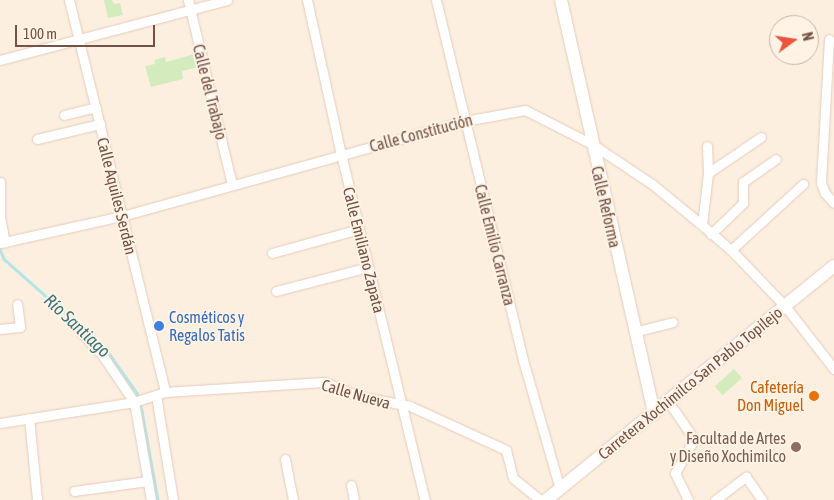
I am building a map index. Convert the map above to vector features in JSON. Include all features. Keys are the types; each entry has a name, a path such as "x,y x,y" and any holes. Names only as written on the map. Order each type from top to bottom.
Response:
{"street":[{"name":"Calle Aquiles Serdán","path":"69,0 122,216 160,393 173,500"},
{"name":"Calle del Trabajo","path":"188,0 232,184"},
{"path":"0,60 227,0"},
{"name":"Calle Emiliano Zapata","path":"307,0 341,154 425,500"},
{"name":"Calle Emilio Carranza","path":"436,0 523,360 560,489"},
{"name":"Calle Reforma","path":"560,0 654,414"},
{"path":"829,39 831,66 822,183 826,193 834,203"},
{"path":"64,115 96,107"},
{"name":"Calle Constitución","path":"3,243 122,216 465,121 525,110 592,144 652,184 702,225 731,250 785,306 834,369"},
{"path":"37,139 100,124"},
{"path":"708,172 761,137"},
{"path":"702,225 708,172 708,146"},
{"path":"712,234 743,203 743,182 776,159"},
{"path":"0,182 0,217 3,243"},
{"path":"731,250 803,184"},
{"path":"272,253 359,229"},
{"name":"Carretera Xochimilco San Pablo Topilejo","path":"546,500 834,266"},
{"path":"276,291 368,267"},
{"path":"0,329 20,327 17,304"},
{"path":"634,332 673,322"},
{"path":"81,332 102,356 135,402 151,500"},
{"name":"Calle Nueva","path":"0,423 135,402 160,393 324,382 358,396 402,406 410,406 506,450 513,478 540,500"},
{"path":"668,402 694,439 675,473 688,500"},
{"path":"29,418 37,500"},
{"path":"285,459 293,500"},
{"path":"716,500 746,477 762,500"},
{"path":"74,491 147,481"},
{"path":"351,485 354,500"}],"green space":[{"path":"104,0 112,0 114,4 120,3 123,15 108,18"},
{"path":"195,54 199,67 182,71 183,79 151,87 145,66 155,64 154,60 165,57 166,62"},
{"path":"734,369 742,378 723,395 715,386"}],"waterway":[{"name":"Río Santiago","path":"0,249 4,259 83,329"},
{"name":"Río Santiago","path":"87,332 106,349 137,393 158,500"}],"place":[{"name":"Cosméticos y Regalos Tatis","path":"159,326"},
{"name":"Cafetería Don Miguel","path":"814,396"},
{"name":"Facultad de Artes y Diseño Xochimilco","path":"796,447"}]}
